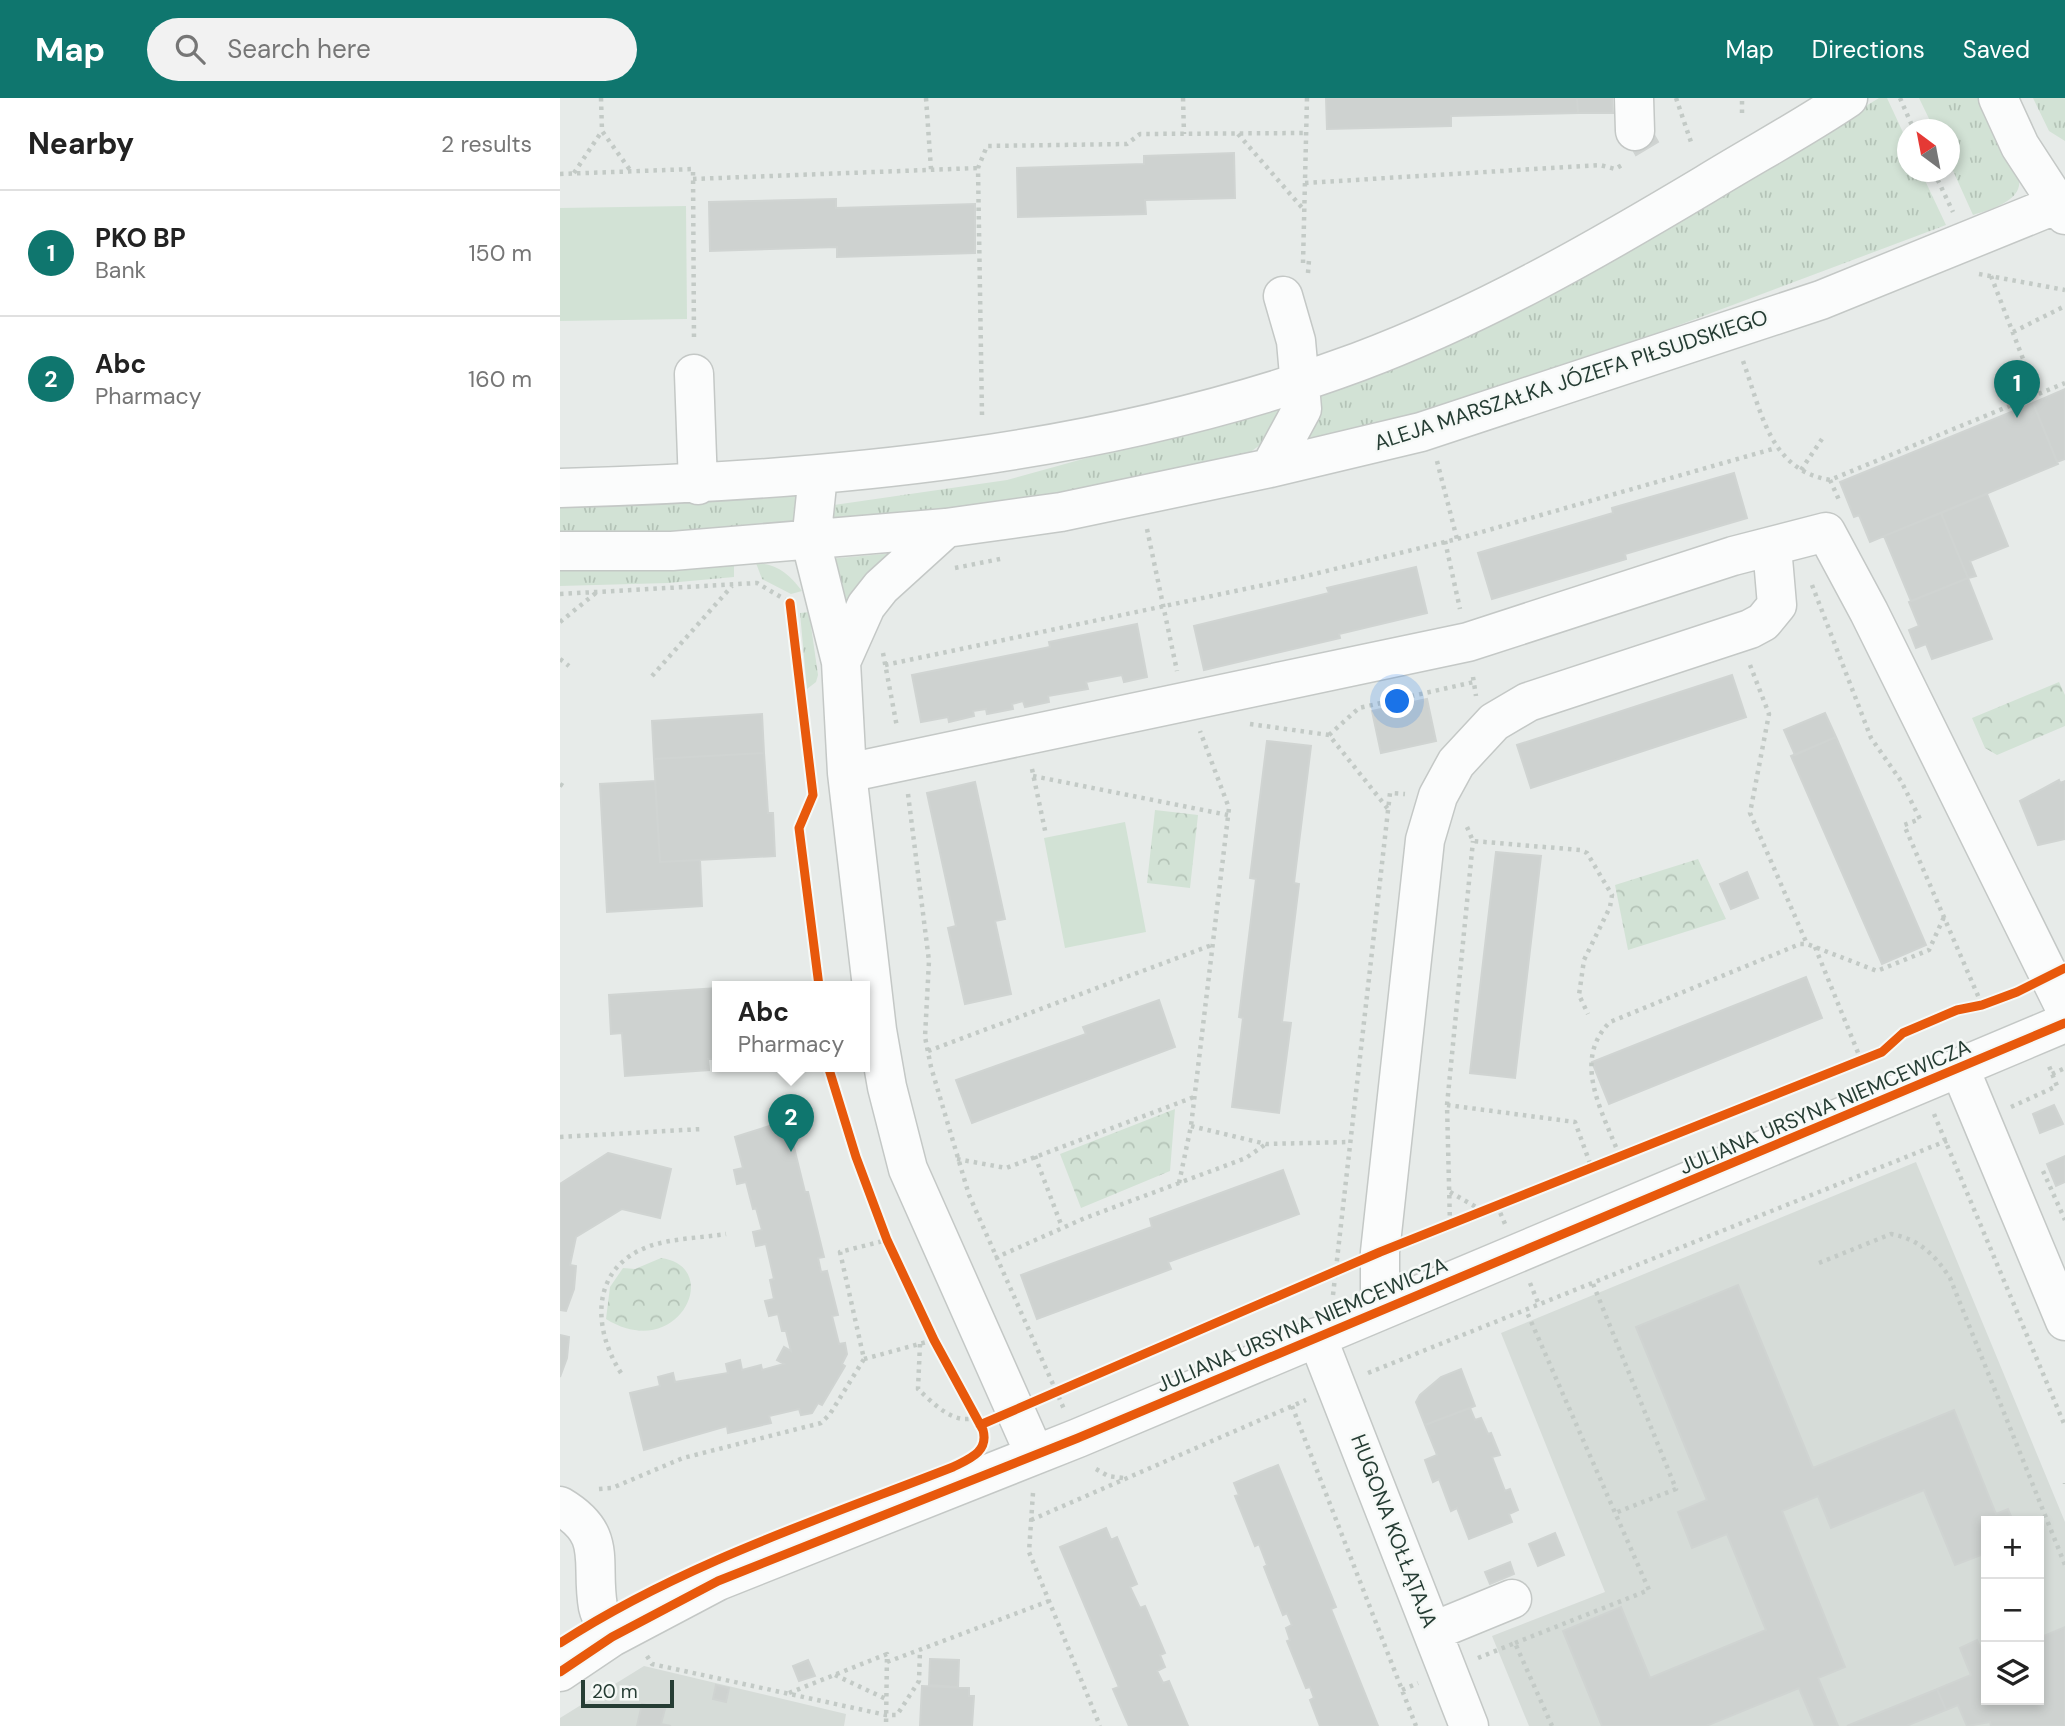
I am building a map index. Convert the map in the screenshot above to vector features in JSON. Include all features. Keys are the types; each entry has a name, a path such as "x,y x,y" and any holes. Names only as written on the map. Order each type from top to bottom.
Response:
{"street":[{"path":"560,488 698,485 923,463 1170,418 1301,381 1408,342 1542,280 1847,98"},
{"path":"1998,98 2020,146 2062,207"},
{"name":"ALEJA MARSZAŁKA JÓZEFA PIŁSUDSKIEGO","path":"560,551 672,551 946,528 1061,512 1270,468 1420,432 1755,322 1821,300 2062,207"},
{"path":"1270,468 1302,409 1296,341 1283,296"},
{"path":"694,374 698,485"},
{"path":"818,475 811,541 841,662 847,773 877,1030 896,1128 929,1218 1036,1477"},
{"path":"841,662 866,606 881,587 946,528"},
{"path":"847,773 1468,642 1734,556 1826,532 1880,634 2065,1008"},
{"path":"1383,1309 1380,1252 1425,840 1438,796 1456,763 1494,722 1528,702 1763,622 1777,605 1784,544"},
{"name":"JULIANA URSYNA NIEMCEWICZA","path":"560,1672 624,1649 718,1581 1036,1477 1317,1337 2065,1023"},
{"path":"1960,1069 2065,1321"},
{"name":"HUGONA KOŁŁĄTAJA","path":"1317,1337 1469,1726"},
{"path":"576,1497 576,1516 591,1534 597,1550 598,1607 624,1649"},
{"path":"1434,1631 1512,1598"}],"path":[{"path":"601,98 602,131 631,171"},
{"path":"926,98 930,169"},
{"path":"1183,98 1184,134"},
{"path":"1303,263 1307,98"},
{"path":"1676,98 1691,142"},
{"path":"1742,98 1742,113"},
{"path":"1899,98 1909,119"},
{"path":"574,173 602,131"},
{"path":"1305,183 1600,165 1615,169 1632,131"},
{"path":"982,415 978,167 987,146 1127,144 1140,134 1306,133"},
{"path":"1238,134 1304,210"},
{"path":"693,179 978,167"},
{"path":"560,174 693,169 694,374"},
{"path":"1990,276 2037,395"},
{"path":"2013,332 2065,306"},
{"path":"1742,358 1776,448 1801,470 1830,480 2065,383"},
{"path":"1801,470 1822,439"},
{"path":"885,665 1163,604 1302,577 1457,538 1776,448"},
{"path":"1433,449 1457,538"},
{"path":"1144,518 1178,675 1229,808 1191,1125 1178,1183"},
{"path":"1784,544 1871,738 1901,781 1920,819 1904,825 1982,1005"},
{"path":"652,676 732,586"},
{"path":"560,622 597,592"},
{"path":"881,640 904,761 929,961 925,1037 928,1051 957,1159 995,1258 1057,1393"},
{"path":"560,659 569,666"},
{"path":"1749,661 1769,714 1750,813 1807,944"},
{"path":"1329,735 1359,708 1474,682"},
{"path":"1249,724 1329,735 1388,810"},
{"path":"1033,776 1228,815"},
{"path":"1450,1224 1447,1105 1473,841 1466,822"},
{"path":"1473,841 1580,849 1587,853 1609,886 1612,895 1610,907 1584,960 1579,995 1588,1014"},
{"path":"1619,1155 1590,1077 1589,1063 1593,1045 1602,1030 1616,1018 1807,944 1877,971 1929,950 1944,917"},
{"path":"928,1051 1213,945"},
{"path":"1815,947 1861,1060"},
{"path":"1031,1520 1337,1386 1982,1126 1998,1113 2057,1086 2052,1074 2065,1068"},
{"path":"1922,1085 2065,1426"},
{"path":"957,1159 1006,1168 1194,1097"},
{"path":"1447,1105 1574,1122 1591,1166"},
{"path":"1191,1125 1266,1144 1350,1142"},
{"path":"560,1137 702,1129"},
{"path":"995,1258 1062,1228 1246,1158 1266,1144"},
{"path":"1035,1156 1062,1228"},
{"path":"1449,1191 1483,1211"},
{"path":"621,1373 608,1354 601,1334 603,1299 611,1277 630,1257 652,1245 726,1234"},
{"path":"1819,1263 1891,1234 1918,1244 1939,1261 1950,1278 2065,1565"},
{"path":"864,1359 839,1252 887,1240"},
{"path":"1593,1284 1676,1489 1615,1513"},
{"path":"1402,1690 1649,1590 1526,1310"},
{"path":"576,1497 612,1488 682,1458 821,1423 864,1359 934,1340"},
{"path":"920,1344 918,1389 950,1415 968,1420 976,1417"},
{"path":"1292,1406 1416,1726"},
{"path":"1022,1497 1036,1477"},
{"path":"1036,1477 1029,1552 1100,1726"},
{"path":"887,1662 1049,1601"},
{"path":"1515,1643 1552,1726"},
{"path":"624,1649 647,1655 653,1664 886,1715 897,1715 919,1681 920,1650"},
{"path":"647,1655 656,1650"},
{"path":"786,1694 887,1654 886,1726"},
{"path":"834,1675 886,1699"}],"shaded area":[{"path":"1916,1162 2065,1522 2065,1726 1529,1726 1492,1636 1605,1592 1501,1333"},
{"path":"644,1666 846,1714 844,1726 560,1726 560,1718"}],"green space":[{"path":"1879,98 1887,98 1897,120 1897,182 1926,182 1946,225 1650,336 1458,402 1295,447 1316,394 1653,236"},
{"path":"1919,98 1978,98 2019,179 2016,193 2004,203 1973,215 1958,182 1960,119 1929,119"},
{"path":"2033,98 2065,98 2065,141 2049,131"},
{"path":"686,206 687,319 560,321 560,208"},
{"path":"1286,403 1264,442 1241,459 1065,493 824,525 834,505 1007,480"},
{"path":"797,495 794,524 654,534 560,534 560,505"},
{"path":"894,553 844,633 828,559"},
{"path":"756,563 771,565 782,571 802,591 791,594 762,579"},
{"path":"560,565 734,565 734,577 668,583 560,586"},
{"path":"809,612 818,675 816,682 807,689 800,613"},
{"path":"2059,682 2065,695 2065,726 1997,755 1985,748 1972,718"},
{"path":"1155,810 1198,815 1190,888 1147,883"},
{"path":"1125,822 1146,932 1065,948 1044,838"},
{"path":"1698,859 1726,919 1628,950 1615,885"},
{"path":"1175,1109 1170,1171 1081,1208 1060,1154"},
{"path":"661,1258 680,1265 689,1277 691,1293 685,1308 672,1322 654,1330 632,1330 606,1319 610,1287 623,1268 635,1269"}],"building":[{"path":"1326,98 1577,98 1578,113 1451,116 1451,126 1327,129"},
{"path":"1577,98 1612,98 1613,113 1578,113"},
{"path":"1649,126 1658,142 1636,155 1627,139"},
{"path":"1234,153 1235,198 1145,200 1146,214 1018,217 1017,168 1144,164 1144,156"},
{"path":"836,199 836,208 975,204 975,253 837,257 837,247 710,251 709,202"},
{"path":"2065,389 2065,459 2057,462 2033,403"},
{"path":"2033,403 2058,464 1870,542 1859,515 1854,517 1840,482"},
{"path":"1734,473 1747,518 1625,554 1626,559 1492,599 1478,553 1613,513 1612,508"},
{"path":"1987,494 2008,546 1970,561 1976,576 1968,578 1941,513"},
{"path":"1941,513 1968,578 1911,601 1884,536"},
{"path":"1416,567 1427,613 1339,634 1340,638 1204,670 1194,626 1329,593 1327,588"},
{"path":"1968,578 1992,639 1932,659 1926,644 1916,648 1909,630 1919,626 1909,602"},
{"path":"1137,624 1147,677 1124,682 1122,675 1086,682 1088,689 1048,696 1049,702 1025,707 1023,701 1012,704 1013,709 987,714 986,709 973,711 974,716 949,722 948,717 921,722 912,675 1050,647 1049,642"},
{"path":"1732,675 1746,717 1531,788 1517,745"},
{"path":"1427,699 1436,741 1381,753 1372,711"},
{"path":"1825,713 1836,737 1795,755 1784,730"},
{"path":"762,714 764,753 654,759 652,721"},
{"path":"1836,737 1926,945 1882,964 1791,756"},
{"path":"1267,741 1311,746 1294,883 1299,884 1282,1022 1291,1023 1279,1113 1232,1107 1243,1018 1239,1017 1256,879 1250,878"},
{"path":"764,753 768,813 773,813 775,856 660,862 654,759"},
{"path":"2059,780 2060,783 2065,781 2065,839 2038,845 2020,801"},
{"path":"655,781 660,862 700,860 702,906 607,912 600,784"},
{"path":"975,782 1005,919 995,921 1011,994 965,1004 948,928 956,926 927,793"},
{"path":"1496,852 1541,856 1515,1078 1470,1073"},
{"path":"1747,872 1758,898 1731,909 1720,884"},
{"path":"1806,977 1822,1018 1609,1104 1592,1062"},
{"path":"712,988 712,1059 708,1059 709,1070 625,1076 622,1033 611,1034 609,995"},
{"path":"1159,1000 1175,1047 972,1123 956,1080 1086,1034 1083,1027"},
{"path":"2054,1105 2063,1124 2040,1133 2033,1114"},
{"path":"779,1123 790,1131 805,1192 808,1192 824,1257 818,1258 821,1272 827,1271 838,1315 832,1316 839,1344 845,1343 847,1354 842,1364 845,1366 822,1405 818,1403 812,1413 801,1415 799,1409 769,1416 771,1423 728,1433 727,1426 644,1450 630,1393 660,1386 658,1377 673,1373 675,1382 728,1373 726,1364 740,1360 742,1370 761,1365 762,1370 784,1364 777,1360 784,1347 791,1351 778,1314 769,1316 765,1301 774,1299 770,1280 774,1279 766,1244 756,1246 753,1232 762,1230 756,1208 753,1209 746,1182 737,1184 734,1170 743,1168 735,1137"},
{"path":"608,1153 671,1169 660,1218 622,1209 576,1237 570,1265 576,1266 574,1289 566,1311 560,1310 560,1184"},
{"path":"2065,1156 2065,1182 2056,1186 2047,1164"},
{"path":"1283,1170 1299,1214 1168,1262 1171,1269 1037,1319 1021,1275 1152,1227 1150,1219"},
{"path":"1738,1285 1813,1468 1954,1410 1996,1514 2008,1509 2011,1516 1981,1516 1981,1555 1955,1565 1924,1490 1831,1528 1818,1496 1782,1511 1845,1667 1818,1678 1838,1726 1815,1726 1799,1688 1706,1726 1602,1726 1563,1631 1621,1607 1650,1678 1766,1630 1727,1534 1692,1548 1678,1512 1707,1500 1636,1327"},
{"path":"560,1335 569,1337 567,1358 560,1377"},
{"path":"1461,1369 1475,1406 1425,1425 1416,1402 1420,1395 1441,1377"},
{"path":"1470,1408 1475,1420 1481,1418 1488,1434 1491,1433 1500,1455 1492,1457 1505,1491 1510,1489 1518,1510 1509,1514 1512,1522 1469,1539 1457,1508 1451,1511 1439,1479 1433,1482 1425,1460 1437,1455 1425,1425"},
{"path":"1278,1465 1336,1607 1331,1609 1378,1726 1320,1726 1310,1700 1314,1698 1310,1687 1306,1688 1287,1641 1290,1640 1286,1628 1292,1625 1287,1613 1283,1615 1264,1567 1267,1565 1259,1544 1255,1546 1235,1496 1239,1495 1234,1483"},
{"path":"1106,1528 1111,1540 1117,1537 1137,1584 1130,1587 1140,1608 1145,1606 1165,1653 1160,1655 1165,1667 1157,1671 1163,1683 1169,1681 1188,1726 1129,1726 1113,1689 1119,1687 1060,1547"},
{"path":"1555,1533 1564,1555 1538,1566 1529,1544"},
{"path":"1510,1562 1514,1574 1490,1584 1485,1572"},
{"path":"2065,1627 2065,1726 1991,1726 1990,1722 1967,1726 1958,1705 1946,1710 1937,1689 1971,1675 1960,1648 1977,1640 1981,1649 1981,1705 2044,1705 2044,1636"},
{"path":"930,1659 959,1660 958,1687 929,1685"},
{"path":"808,1660 815,1676 799,1681 793,1666"},
{"path":"716,1685 729,1688 726,1702 713,1699"},
{"path":"922,1686 969,1688 969,1696 974,1696 972,1726 920,1726"},
{"path":"1937,1689 1946,1710 1906,1726 1847,1726"},
{"path":"642,1704 665,1709 661,1724 671,1726 637,1726"}],"cycle path":[{"path":"790,603 813,795 799,828 818,981"},
{"path":"980,1425 1380,1252 1882,1052 1903,1033 1957,1010 1982,1005 2017,992 2065,968"},
{"path":"560,1672 612,1637 718,1581 1078,1438 2065,1023"},
{"path":"560,1643 653,1590 752,1545 953,1467 976,1454 983,1444 983,1430 934,1340 887,1240 856,1157 830,1072"}],"place":[{"name":"PKO BP","path":"2017,418"},
{"name":"Abc","path":"791,1152"}]}
